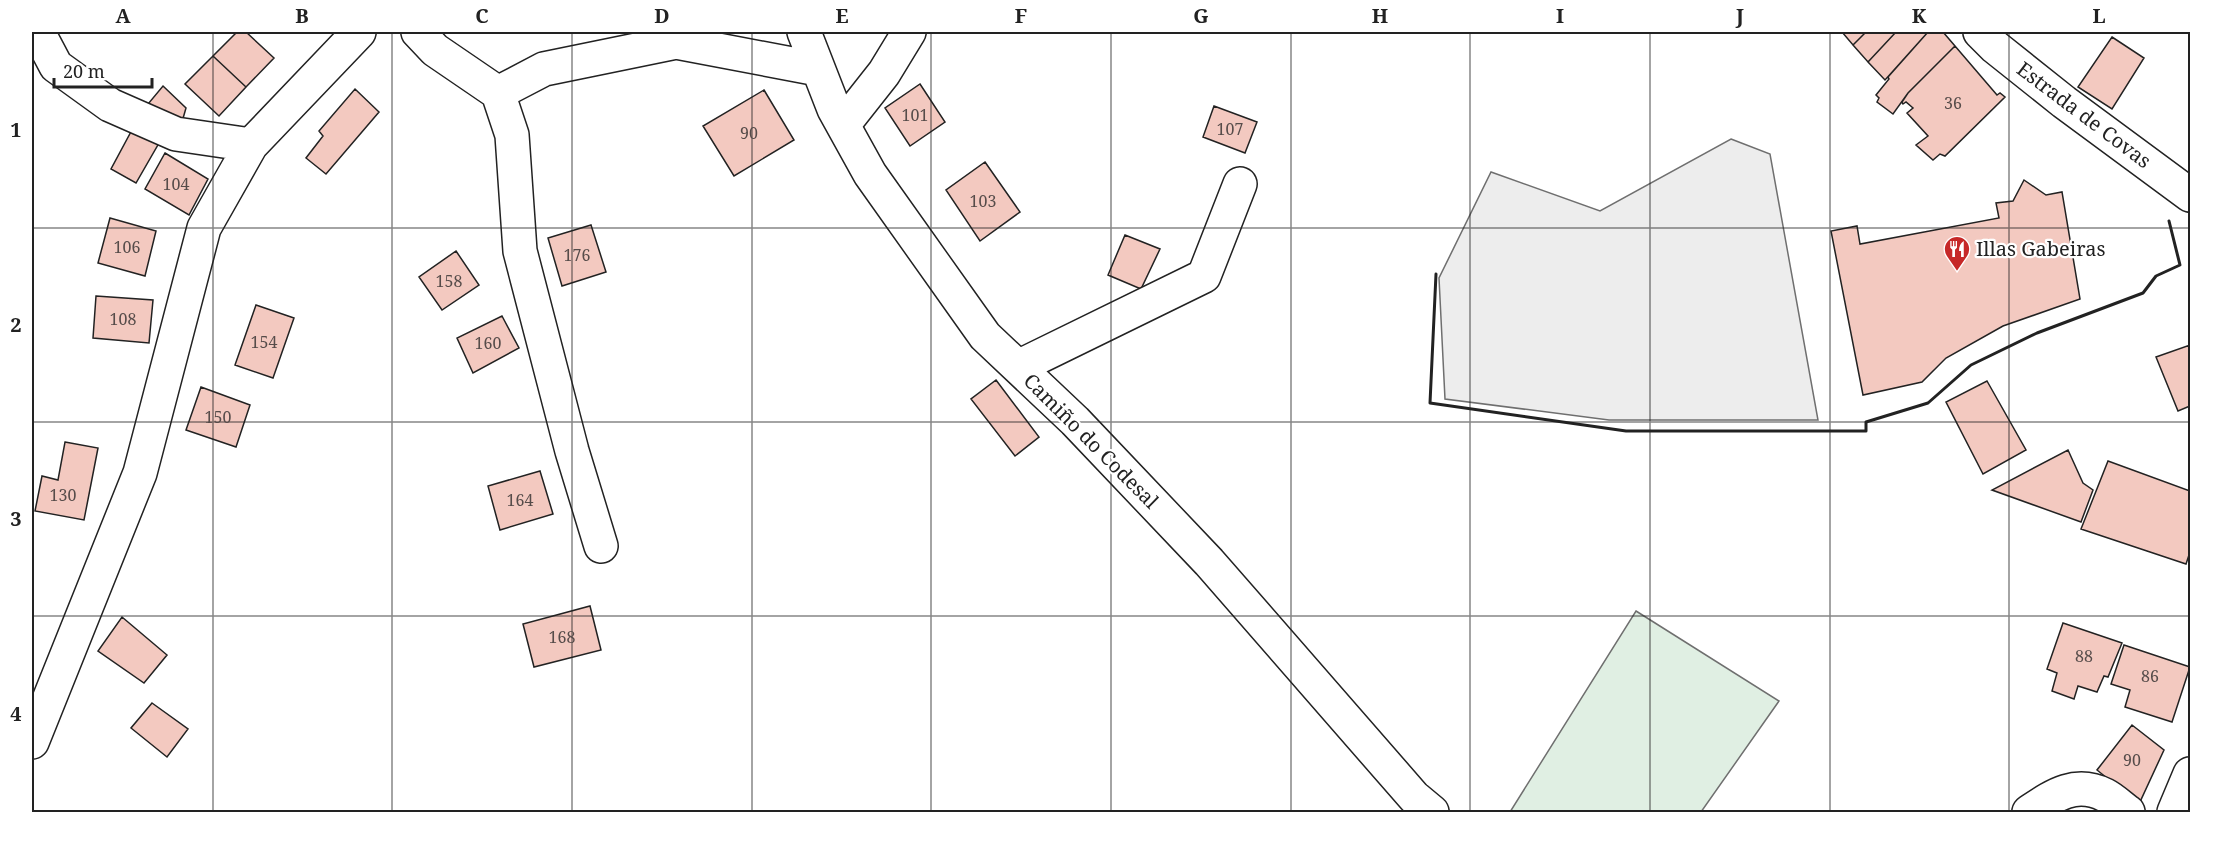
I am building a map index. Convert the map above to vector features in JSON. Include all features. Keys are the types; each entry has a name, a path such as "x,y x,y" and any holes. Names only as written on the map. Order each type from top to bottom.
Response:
{"street":[{"path":"38,32 56,66 110,105 176,134 251,145"},
{"path":"32,742 140,473 204,228 251,145 359,32"},
{"path":"418,32 435,50 498,93 512,135 520,251 572,451 601,546"},
{"name":"Camiño do Codesal","path":"804,32 834,109 870,174 985,336 1075,420 1209,562 1414,797 1432,813"},
{"path":"843,125 884,73 909,32"},
{"name":"Estrada de Covas","path":"1980,32 1995,47 2064,102 2190,195"},
{"path":"498,93 544,69 676,42 818,69"},
{"path":"1018,368 1204,276 1240,184"},
{"path":"2174,813 2190,774"},
{"path":"2029,813 2057,793 2081,788 2105,795 2128,813"}],"green space":[{"path":"1636,611 1779,701 1701,812 1510,812"}],"shaded area":[{"path":"1731,139 1770,154 1818,420 1609,420 1445,399 1439,278 1491,172 1600,211"}],"building":[{"path":"237,32 246,32 274,58 246,87 213,56"},
{"path":"1842,32 1866,32 1853,45"},
{"path":"1866,32 1896,32 1868,62 1853,45"},
{"path":"1896,32 1928,32 1885,80 1868,62"},
{"path":"1928,32 1943,32 1955,46 1908,93 1893,114 1877,102 1879,98 1876,95 1889,79 1888,77"},
{"path":"2112,37 2144,58 2112,109 2078,87"},
{"path":"1955,46 1997,95 2000,93 2005,97 1945,156 1940,154 1933,160 1916,145 1928,136 1907,113 1913,108 1906,102 1903,104 1902,102 1908,93"},
{"path":"213,56 246,87 219,116 185,84"},
{"path":"920,84 945,122 910,146 885,108"},
{"path":"163,86 186,108 182,122 143,110"},
{"path":"355,89 379,112 326,174 306,158 323,136 319,131"},
{"path":"764,90 794,140 734,176 703,126"},
{"path":"1214,106 1257,122 1245,153 1203,137"},
{"path":"133,128 159,143 136,183 111,169"},
{"path":"165,153 208,179 189,215 145,189"},
{"path":"985,162 1020,212 980,241 946,190"},
{"name":"Illas Gabeiras","path":"2024,180 2046,195 2062,192 2080,299 2003,326 1946,358 1922,382 1863,395 1831,231 1857,226 1860,244 1999,218 1996,203 2013,201"},
{"path":"110,218 156,231 145,276 98,263"},
{"path":"591,225 606,272 562,286 548,238"},
{"path":"1125,235 1160,249 1141,289 1108,275"},
{"path":"456,251 479,285 442,310 419,277"},
{"path":"96,296 153,300 149,343 93,338"},
{"path":"256,305 294,318 273,378 235,365"},
{"path":"502,316 519,348 473,373 457,338"},
{"path":"2190,345 2190,406 2178,411 2156,357"},
{"path":"996,380 1039,437 1015,456 971,399"},
{"path":"1987,381 2026,450 1983,474 1946,402"},
{"path":"201,387 250,405 236,447 186,430"},
{"path":"65,442 98,448 84,520 35,511 42,476 58,480"},
{"path":"2068,450 2083,483 2093,490 2081,522 1992,490"},
{"path":"2108,461 2190,491 2190,552 2186,564 2081,529"},
{"path":"540,471 553,514 500,530 488,486"},
{"path":"590,606 601,650 534,667 523,624"},
{"path":"122,617 167,655 144,683 98,651"},
{"path":"2063,623 2122,643 2108,677 2104,676 2097,692 2078,686 2074,699 2052,691 2057,673 2047,669"},
{"path":"2124,645 2190,667 2172,722 2125,707 2130,690 2111,684"},
{"path":"152,703 188,729 167,757 131,728"},
{"path":"2132,725 2164,750 2139,804 2097,770"}],"wall":[{"path":"1436,274 1430,403 1626,431 1866,431 1866,422 1928,403 1971,365 2037,333 2143,293 2156,276 2180,265 2169,221"}],"place":[{"name":"Illas Gabeiras","path":"1957,272"}]}
